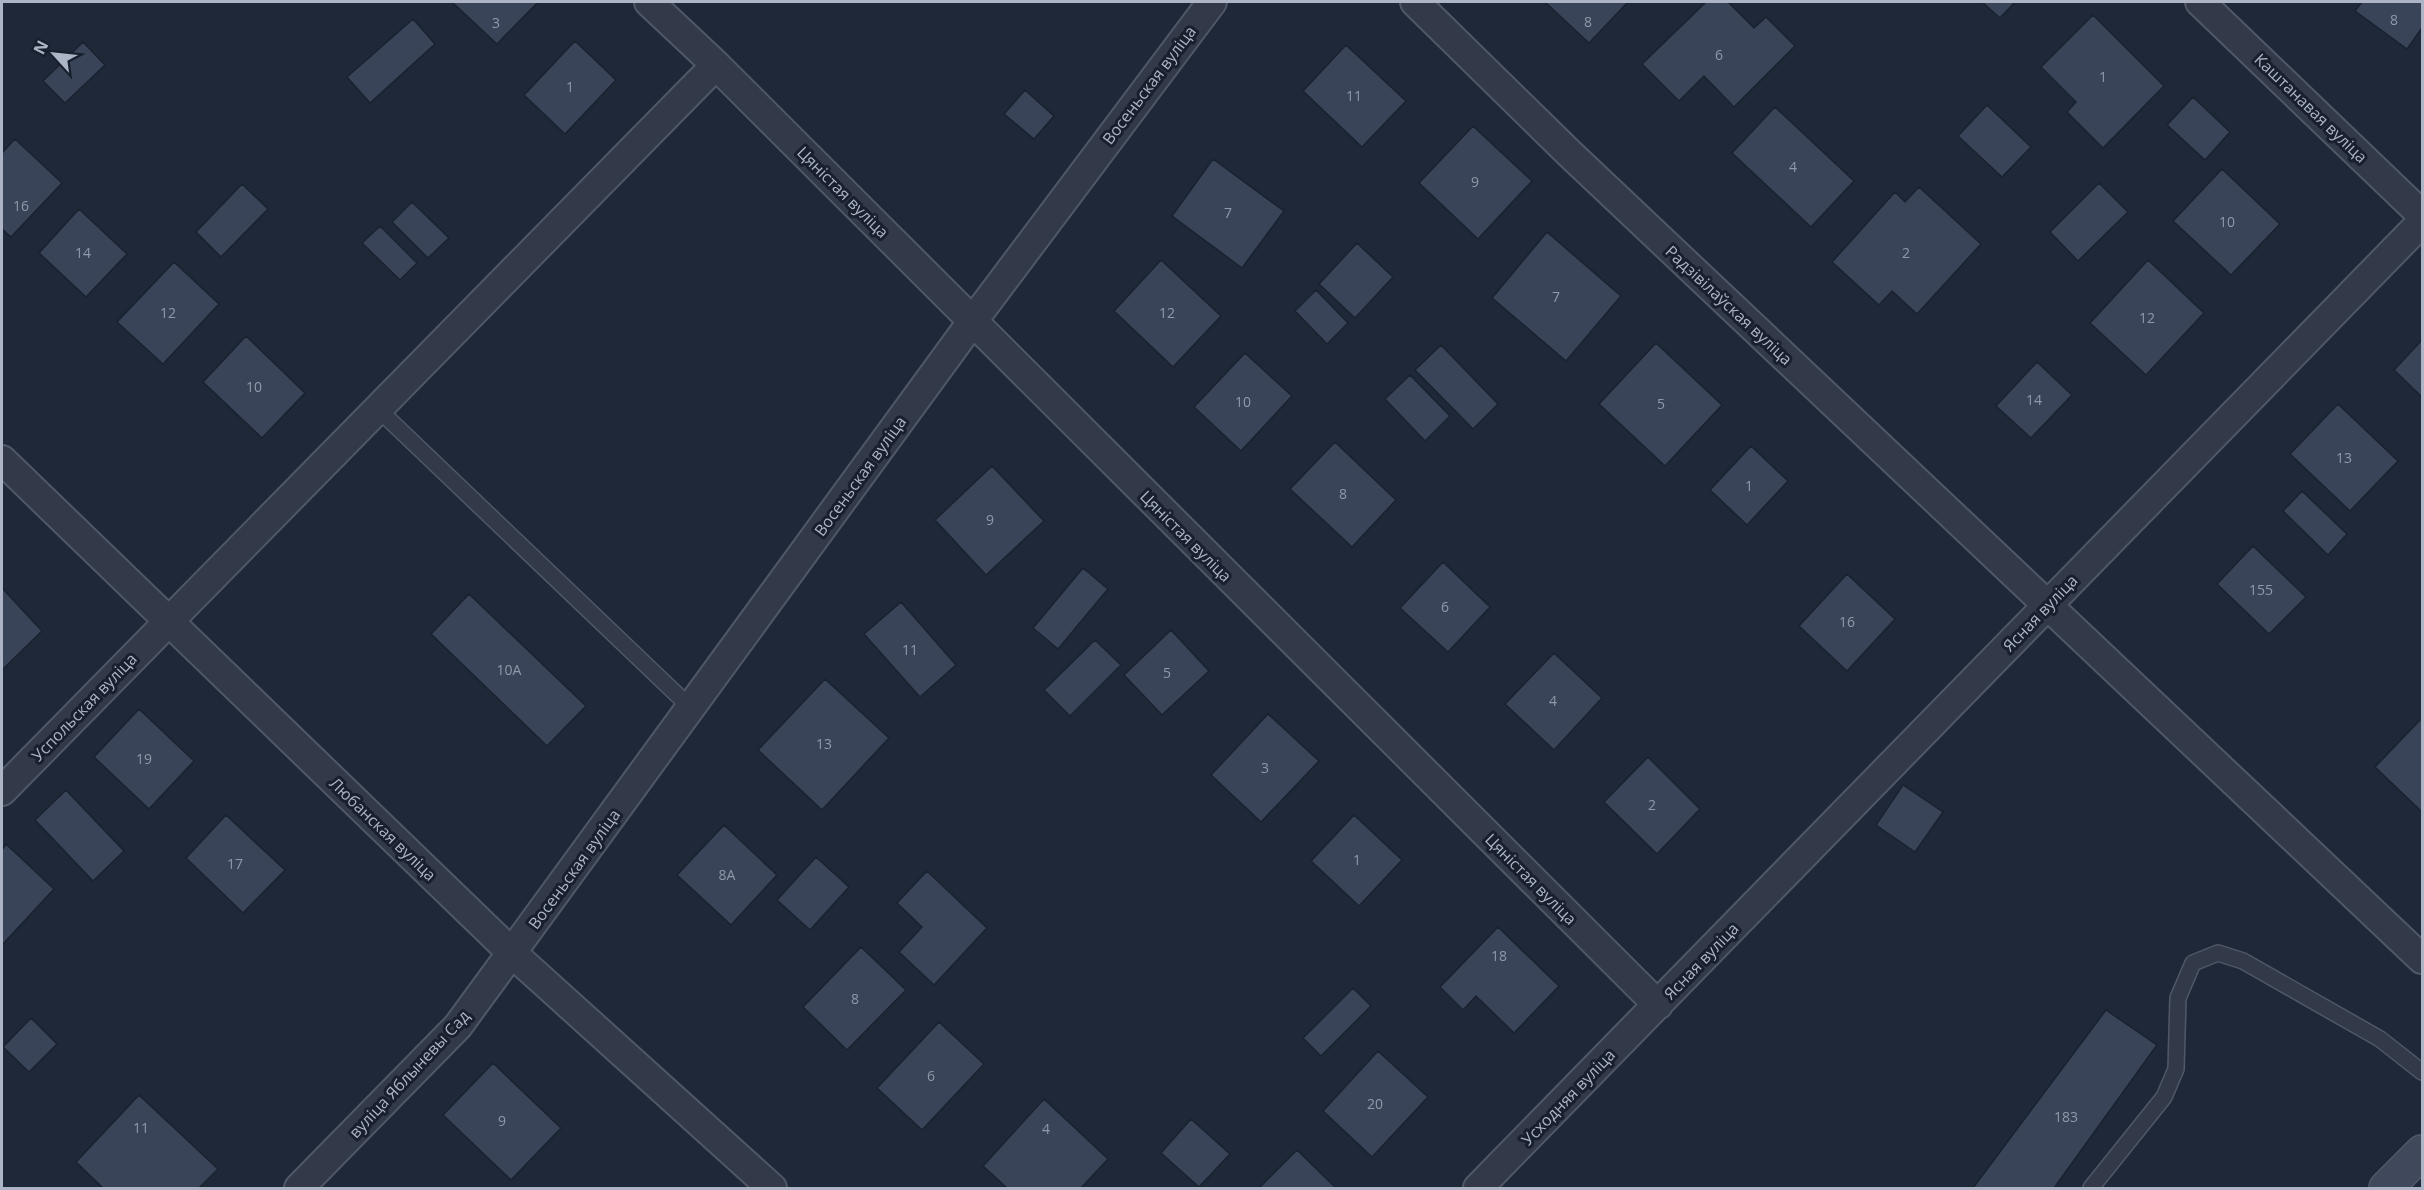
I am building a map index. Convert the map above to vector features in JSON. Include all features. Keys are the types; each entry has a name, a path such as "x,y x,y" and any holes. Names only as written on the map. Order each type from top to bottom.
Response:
{"main road":[{"path":"2386,1188 2422,1152"}],"street":[{"name":"Цяністая вуліца","path":"649,2 717,65 1658,1005"},
{"name":"Восеньская вуліца","path":"512,953 972,322 1212,2"},
{"name":"Радзівілаўская вуліца","path":"1415,2 1569,153 2046,606 2422,956"},
{"name":"Каштанавая вуліца","path":"2200,2 2422,215"},
{"name":"Успольская вуліца","path":"2,791 717,65"},
{"name":"Ясная вуліца","path":"1658,1005 2422,222"},
{"name":"Любанская вуліца","path":"2,460 512,953 772,1188"},
{"name":"вуліца Яблыневы Сад","path":"299,1188 458,1026 512,953"},
{"name":"Усходняя вуліца","path":"1478,1188 1658,1005"}],"lane":[{"path":"378,409 691,708"},
{"path":"2091,1188 2164,1097 2176,1069 2178,998 2193,963 2218,953 2243,961 2380,1039 2422,1072"}],"building":[{"path":"452,2 538,2 497,44"},
{"path":"1545,2 1628,2 1589,43"},
{"path":"1706,2 1728,2 1754,28 1766,17 1795,46 1734,107 1704,76 1679,101 1642,64"},
{"path":"1982,2 2015,2 2000,18"},
{"path":"2362,2 2422,2 2422,28 2407,49 2355,11"},
{"path":"2093,15 2164,86 2103,148 2067,112 2076,102 2041,67"},
{"path":"413,19 435,44 370,103 347,77"},
{"path":"575,41 616,80 565,134 524,95"},
{"path":"83,42 105,65 65,103 43,81"},
{"path":"1346,45 1406,101 1362,147 1303,91"},
{"path":"1025,90 1054,116 1034,139 1004,114"},
{"path":"2193,97 2230,132 2205,160 2167,125"},
{"path":"1987,105 2031,147 2002,177 1958,136"},
{"path":"1775,107 1854,181 1811,227 1732,153"},
{"path":"1473,126 1532,181 1478,239 1419,183"},
{"path":"15,139 62,183 11,237 2,229 2,153"},
{"path":"1213,159 1284,211 1242,268 1172,216"},
{"path":"2222,169 2280,224 2231,275 2173,221"},
{"path":"2099,183 2128,212 2078,261 2050,232"},
{"path":"242,184 268,209 221,257 196,232"},
{"path":"1919,187 1981,244 1917,314 1892,291 1879,305 1832,262 1895,192 1905,202"},
{"path":"412,202 449,238 428,258 392,222"},
{"path":"79,209 127,254 86,297 39,253"},
{"path":"380,226 417,263 400,280 362,243"},
{"path":"1547,232 1621,296 1566,361 1492,298"},
{"path":"1357,243 1393,277 1355,318 1319,284"},
{"path":"1161,260 1221,316 1173,367 1114,311"},
{"path":"2148,260 2204,313 2146,375 2090,323"},
{"path":"174,262 219,304 163,364 117,322"},
{"path":"1316,290 1348,323 1327,344 1295,311"},
{"path":"246,336 305,393 262,438 203,382"},
{"path":"2422,340 2422,397 2394,370"},
{"path":"1656,343 1722,405 1665,466 1599,404"},
{"path":"1441,345 1498,404 1473,429 1415,370"},
{"path":"1245,353 1292,396 1241,451 1194,407"},
{"path":"2037,362 2072,395 2031,438 1996,406"},
{"path":"1410,375 1450,416 1425,441 1385,399"},
{"path":"2338,404 2398,461 2350,511 2290,454"},
{"path":"1335,442 1396,500 1352,547 1290,489"},
{"path":"1751,446 1788,481 1747,525 1710,490"},
{"path":"992,466 1044,521 986,575 935,520"},
{"path":"2302,491 2347,534 2328,555 2283,511"},
{"path":"2253,546 2306,597 2269,634 2217,584"},
{"path":"1443,562 1490,607 1448,652 1400,608"},
{"path":"1083,568 1108,589 1058,649 1033,628"},
{"path":"1847,574 1895,619 1847,671 1799,626"},
{"path":"2,588 42,631 2,670"},
{"path":"469,594 586,706 547,746 431,634"},
{"path":"901,602 956,665 920,697 864,634"},
{"path":"1171,630 1209,671 1162,715 1124,675"},
{"path":"1095,640 1121,665 1070,716 1044,690"},
{"path":"1554,653 1602,698 1554,750 1505,704"},
{"path":"825,679 889,738 822,810 758,750"},
{"path":"139,709 194,761 149,809 94,757"},
{"path":"1268,714 1319,761 1261,822 1211,775"},
{"path":"2422,718 2422,812 2375,767"},
{"path":"1648,757 1700,809 1657,854 1604,802"},
{"path":"1903,785 1943,812 1915,852 1876,825"},
{"path":"66,790 124,851 93,881 35,820"},
{"path":"226,815 285,870 243,913 186,858"},
{"path":"1354,815 1402,860 1359,906 1311,861"},
{"path":"724,825 777,875 731,925 677,875"},
{"path":"6,844 54,889 2,945 2,850"},
{"path":"816,857 849,887 810,930 777,900"},
{"path":"927,871 987,928 934,985 899,952 922,927 897,903"},
{"path":"1498,927 1559,986 1514,1033 1476,996 1463,1010 1440,987"},
{"path":"861,947 906,990 847,1050 803,1007"},
{"path":"1353,988 1371,1006 1321,1056 1303,1038"},
{"path":"2106,1010 2157,1045 2054,1188 1973,1188"},
{"path":"31,1018 57,1044 29,1072 3,1047"},
{"path":"939,1022 984,1064 922,1130 877,1088"},
{"path":"1378,1051 1428,1097 1372,1157 1323,1111"},
{"path":"493,1063 561,1128 511,1180 443,1115"},
{"path":"139,1095 218,1169 199,1188 103,1188 76,1162"},
{"path":"1044,1099 1108,1159 1081,1188 1007,1188 983,1166"},
{"path":"1191,1119 1230,1154 1199,1187 1161,1153"},
{"path":"1297,1150 1336,1188 1259,1188"}]}
